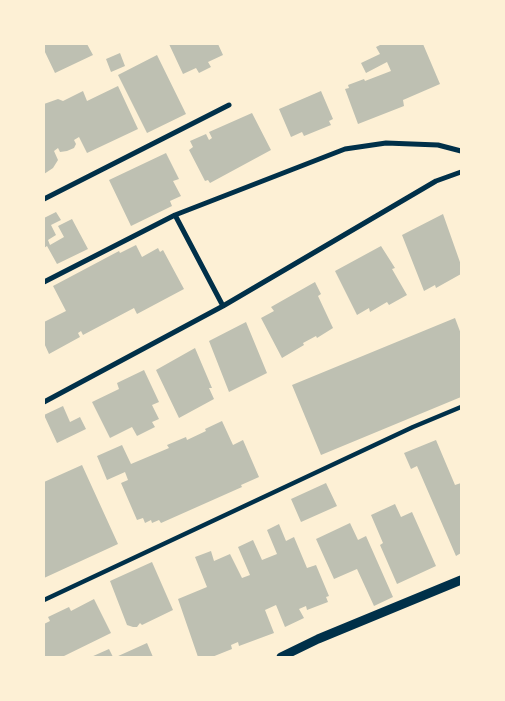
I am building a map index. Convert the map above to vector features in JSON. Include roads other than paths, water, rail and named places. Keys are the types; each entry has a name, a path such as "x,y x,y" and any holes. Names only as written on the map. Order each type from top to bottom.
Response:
{"street":[{"path":"44,199 229,105"},
{"path":"44,282 175,215 345,149 386,143 438,145 461,151"},
{"path":"44,402 223,306 436,182 461,172"},
{"path":"175,215 223,306"},
{"path":"44,600 404,431 461,407"},
{"path":"281,657 318,639 461,580"}]}
